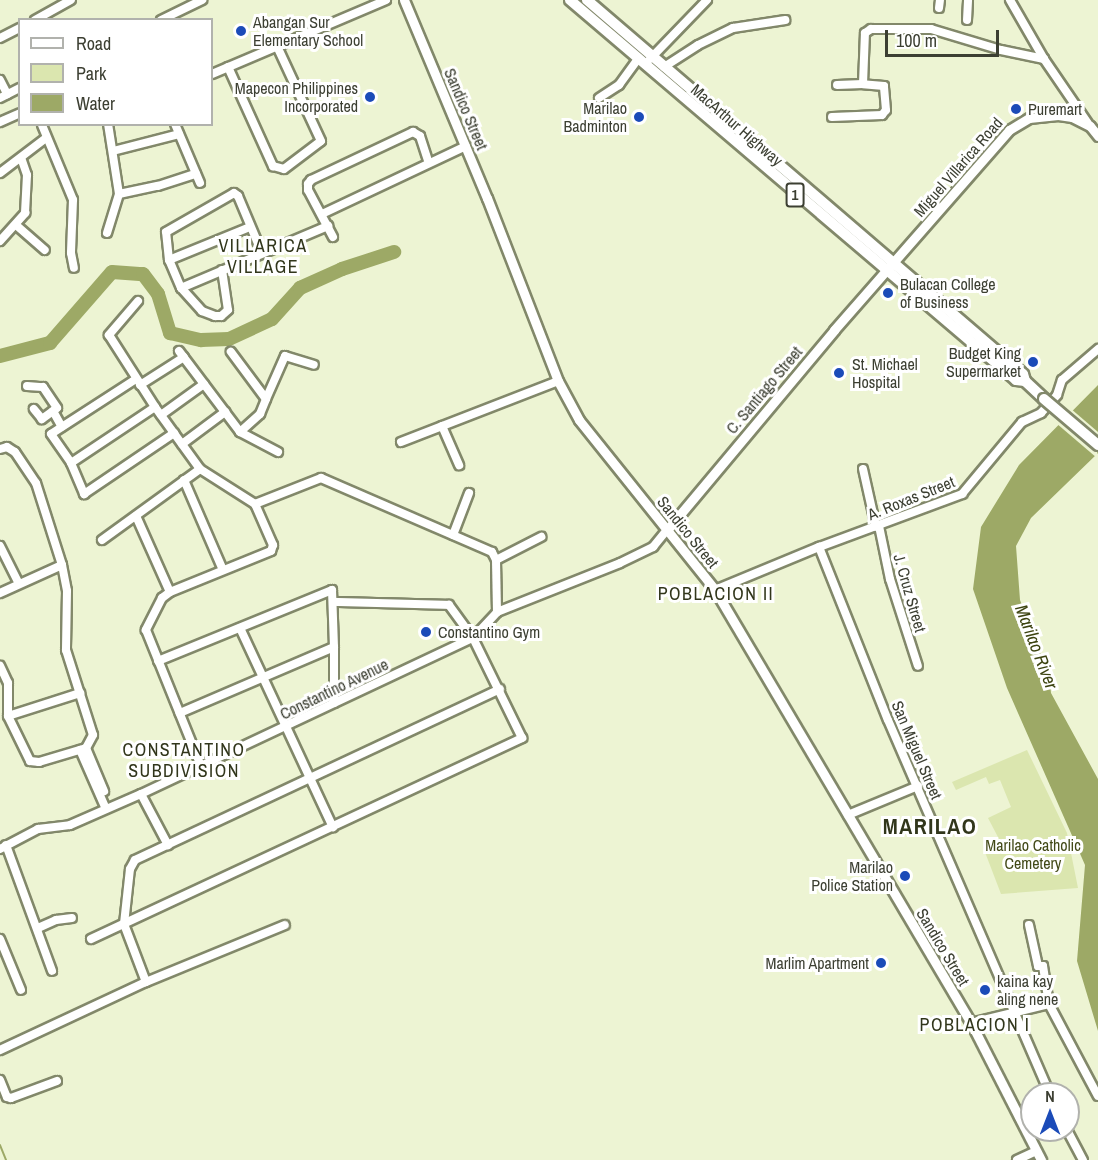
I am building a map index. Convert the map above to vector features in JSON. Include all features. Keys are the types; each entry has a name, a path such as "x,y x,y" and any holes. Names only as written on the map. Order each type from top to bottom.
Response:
{"highway":[{"name":"MacArthur Highway","path":"570,0 645,60 889,266 1023,374 1025,381 1044,399 1098,445"},
{"name":"MacArthur Highway","path":"587,0 645,60 664,67 889,266"}],"main road":[{"name":"Sandico Street","path":"404,0 466,146 558,381 579,420 715,590 972,1023 1041,1160"},
{"name":"Miguel Villarica Road","path":"889,266 1016,124 1029,118 1058,115 1072,117 1090,126"},
{"path":"1090,126 1098,136"},
{"name":"C. Santiago Street","path":"667,530 889,266"}],"street":[{"path":"39,18 71,0"},
{"path":"165,18 201,0"},
{"path":"213,74 386,0"},
{"path":"599,98 619,85 707,0"},
{"path":"967,20 968,0"},
{"path":"1010,0 1044,59 1090,126"},
{"path":"664,67 698,45 733,28 784,20"},
{"path":"0,38 18,29"},
{"path":"863,84 865,33 866,30 871,29 931,29 1001,50 1044,59"},
{"path":"228,68 273,166 284,169 321,141 277,46"},
{"path":"0,80 3,96 18,89"},
{"path":"832,117 884,113 884,86 837,85"},
{"path":"0,122 18,114"},
{"path":"42,126 73,201 70,253 74,268"},
{"path":"107,233 119,194 108,126"},
{"path":"176,126 200,183"},
{"path":"333,237 308,190 311,180 412,132 420,136 429,163"},
{"path":"113,152 179,134"},
{"path":"0,173 46,138"},
{"path":"322,214 466,146"},
{"path":"0,241 25,213 27,175 21,158"},
{"path":"119,194 158,186 196,174"},
{"path":"222,270 228,310 221,316 202,310 181,288 169,260 166,232 232,194 238,196 262,253"},
{"path":"16,225 45,250"},
{"path":"181,288 328,226"},
{"path":"169,260 250,227"},
{"path":"138,301 109,335 138,382 200,469 255,504 273,545 273,550 162,597 146,630 201,766"},
{"name":"A. Roxas Street","path":"715,590 819,547 962,494 1022,422 1041,413 1057,395 1062,380 1098,348"},
{"path":"231,352 266,399"},
{"path":"174,433 84,494 71,463 51,434 182,354 240,432 278,452"},
{"path":"240,432 260,414 285,356 314,365"},
{"path":"401,442 558,381"},
{"path":"161,415 204,384"},
{"path":"27,386 43,387 57,408 42,419 34,409"},
{"path":"71,463 155,407"},
{"path":"52,411 62,427"},
{"path":"182,444 225,412"},
{"path":"442,426 459,465"},
{"path":"0,449 7,447 15,452 36,483 62,565 67,591 64,630 66,650 93,735 83,749 34,762 28,757 8,716 8,683 0,666"},
{"path":"102,540 200,469"},
{"name":"J. Cruz Street","path":"863,469 890,579 918,666"},
{"path":"255,504 321,477 492,552 496,560 497,612"},
{"path":"184,480 223,570"},
{"path":"453,535 469,493"},
{"path":"136,516 170,592"},
{"name":"Constantino Avenue","path":"3,847 38,829 70,825 287,727 473,638 497,612 620,563 653,547 667,530"},
{"path":"496,560 541,537"},
{"path":"0,546 19,584"},
{"name":"San Miguel Street","path":"819,547 888,720 1045,1082"},
{"path":"0,593 62,565"},
{"path":"158,661 332,590 333,703"},
{"path":"91,939 522,738 500,689 473,638 448,604 333,602"},
{"path":"240,628 333,827"},
{"path":"180,713 333,647"},
{"path":"146,982 124,924 132,864 139,857 500,689"},
{"path":"8,716 80,693"},
{"path":"83,749 108,808"},
{"path":"848,815 918,786"},
{"path":"141,794 168,845"},
{"path":"3,847 38,928 52,971"},
{"path":"38,928 56,920 72,918"},
{"path":"0,1050 146,982 285,925"},
{"path":"1029,925 1038,966 1043,966 1049,1004 1098,1096"},
{"path":"0,939 21,990"},
{"path":"972,1023 1049,1004"},
{"path":"0,1080 6,1095 11,1098 57,1081"},
{"path":"1073,1142 1083,1160"},
{"path":"1017,1160 1036,1151"}],"green space":[{"name":"Marilao Catholic Cemetery","path":"1027,750 1067,833 1078,888 1001,894 983,847 999,839 988,818 1011,807 1000,780 989,784 986,777 956,790 952,782"}],"water":[{"name":"Marilao River","path":"1098,385 1098,453 1031,518 1016,546 1020,600 1049,675 1051,693 1098,779 1098,1031 1077,961 1085,865 1007,688 973,589 981,527 1019,465"}],"pier":[{"path":"1070,408 1098,432 1097,458 1056,423"}],"waterway":[{"path":"0,356 50,343 112,272 143,274 158,294 170,333 201,340 229,339 272,319 300,288 342,269 394,252"},
{"path":"0,1145 6,1160"}],"place":[{"name":"Abangan Sur Elementary School","path":"241,31"},
{"name":"Mapecon Philippines Incorporated","path":"370,97"},
{"name":"Puremart","path":"1016,109"},
{"name":"Marilao Badminton","path":"639,117"},
{"name":"Bulacan College of Business","path":"888,293"},
{"name":"Budget King Supermarket","path":"1033,362"},
{"name":"St. Michael Hospital","path":"839,373"},
{"name":"Constantino Gym","path":"426,632"},
{"name":"Marilao Police Station","path":"905,876"},
{"name":"Marlim Apartment","path":"881,963"},
{"name":"kaina kay aling nene","path":"985,990"}],"district":[{"name":"VILLARICA VILLAGE","path":"263,257"},
{"name":"POBLACION II","path":"716,594"},
{"name":"CONSTANTINO SUBDIVISION","path":"184,762"},
{"name":"MARILAO","path":"930,827"},
{"name":"POBLACION I","path":"975,1025"}]}
